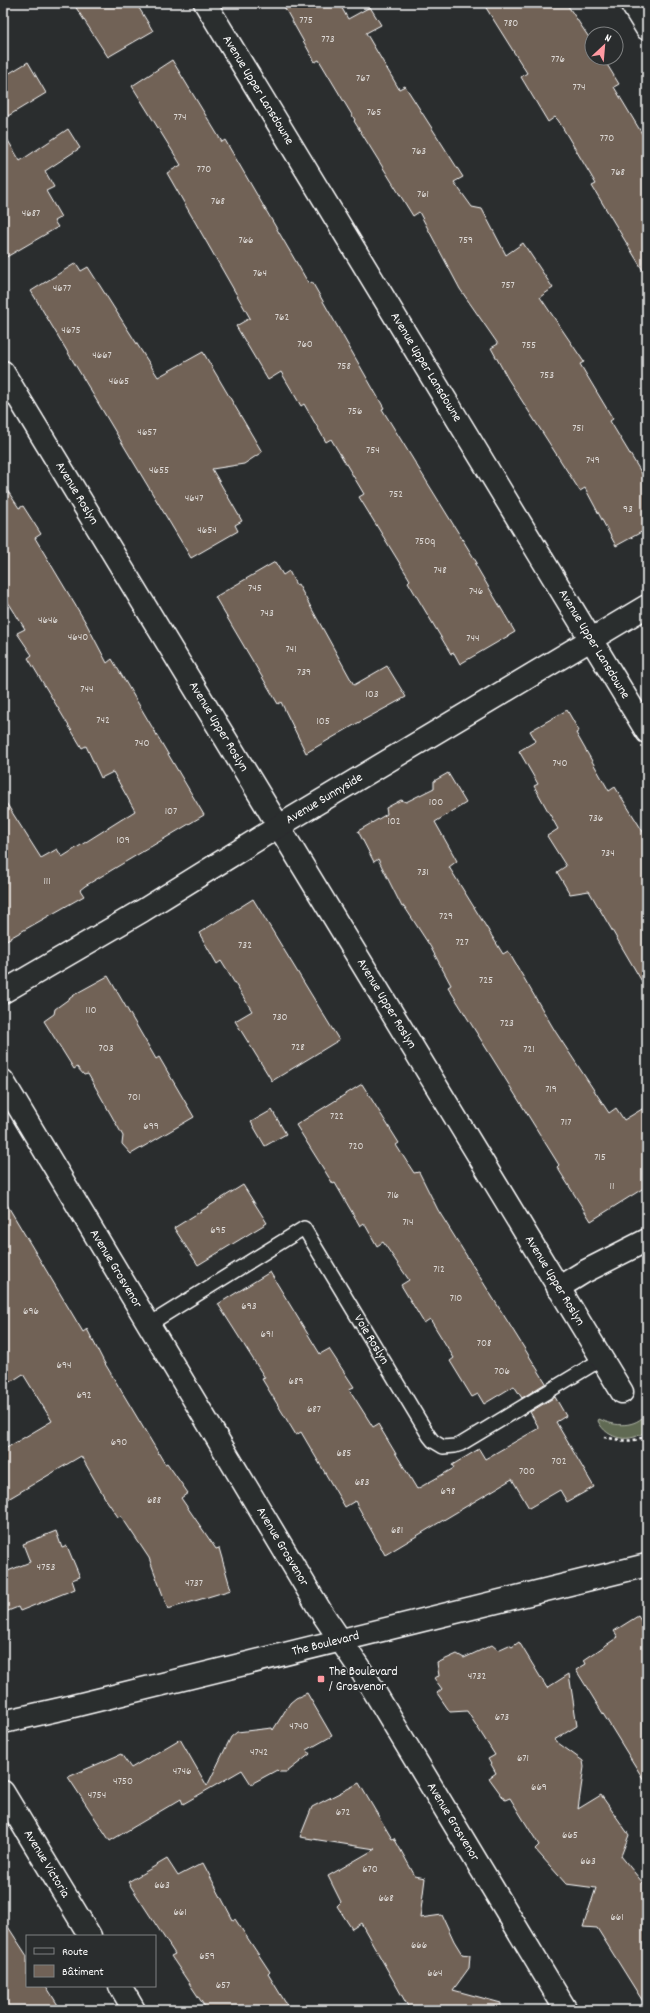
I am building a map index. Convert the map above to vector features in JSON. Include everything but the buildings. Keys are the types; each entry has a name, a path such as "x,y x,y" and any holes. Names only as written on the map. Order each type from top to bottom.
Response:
{"street":[{"name":"Avenue Upper Lansdowne","path":"205,3 647,732"},
{"path":"631,3 647,29"},
{"name":"Avenue Roslyn","path":"3,372 151,615"},
{"name":"Avenue Sunnyside","path":"3,992 142,911 279,826 647,606"},
{"name":"Avenue Upper Roslyn","path":"151,615 622,1392"},
{"name":"Avenue Grosvenor","path":"3,1081 320,1610 342,1640 368,1681 566,2010"},
{"path":"558,1288 584,1272 647,1240"},
{"name":"The Boulevard","path":"3,1722 647,1565"},
{"name":"Avenue Victoria","path":"3,1792 89,1935"},
{"path":"121,1987 134,2010"}],"lane":[{"name":"Voie Roslyn","path":"148,1325 304,1228 429,1436 438,1444 449,1447 461,1444 602,1360"}],"path":[{"path":"604,1437 627,1442 636,1441 647,1436"}],"green space":[{"path":"647,1413 647,1430 634,1437 620,1438 613,1436 602,1427 598,1421 599,1419 612,1424 625,1425 637,1421"}],"place":[{"name":"The Boulevard / Grosvenor","path":"321,1679"}]}
